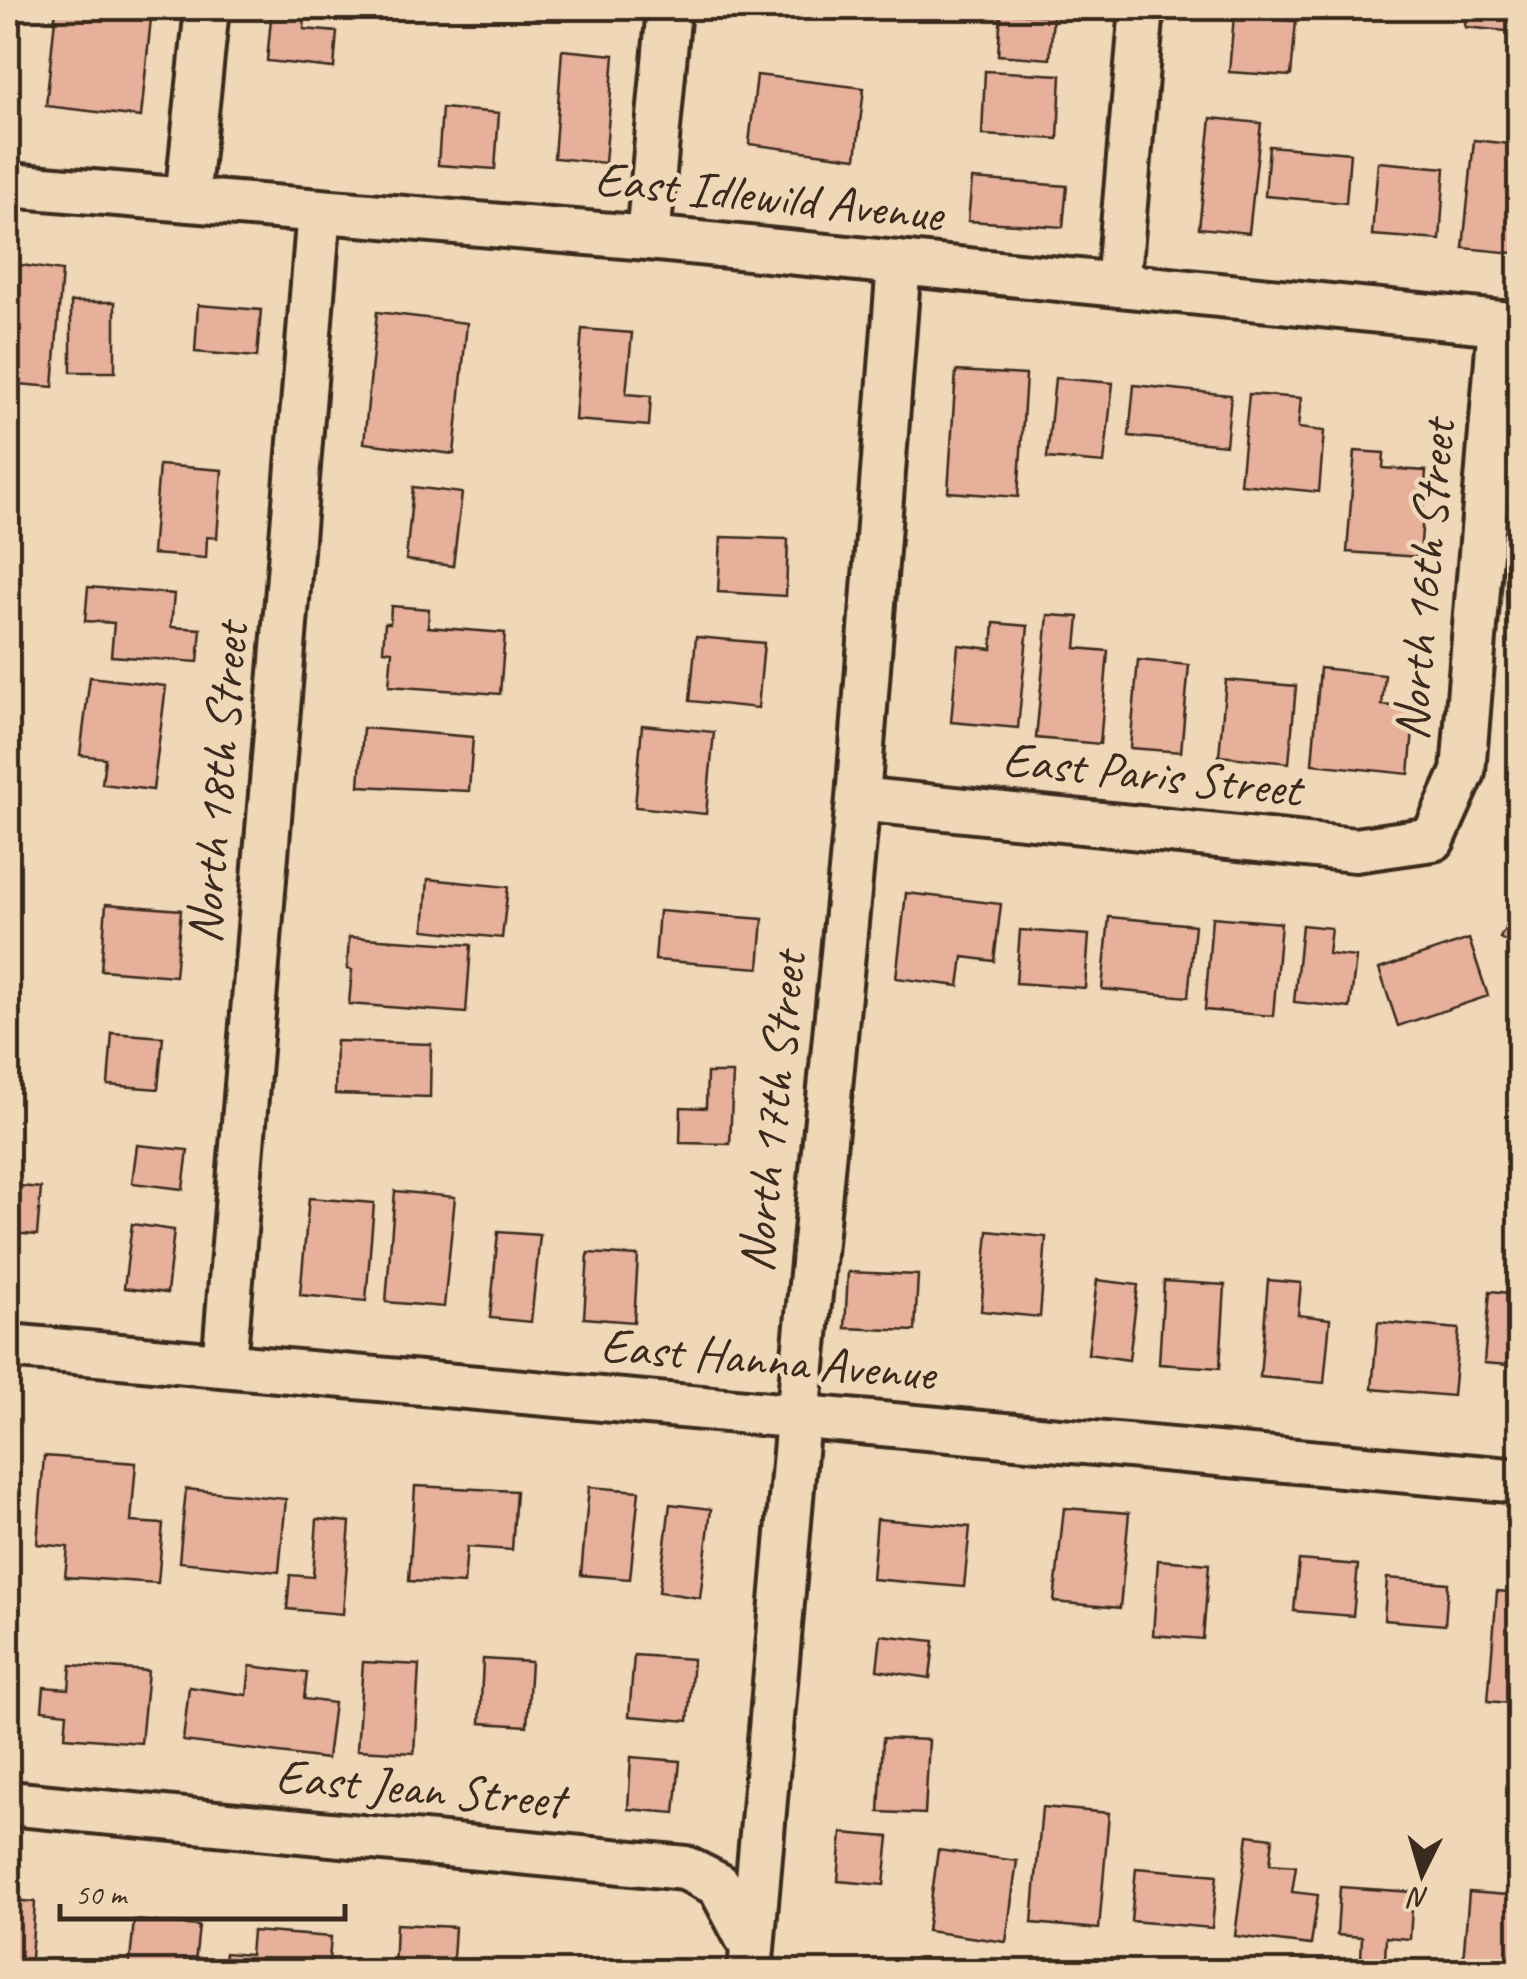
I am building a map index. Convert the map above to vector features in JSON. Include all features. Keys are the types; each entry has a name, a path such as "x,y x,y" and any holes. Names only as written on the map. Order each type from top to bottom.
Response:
{"street":[{"path":"188,200 207,8"},
{"path":"648,238 669,8"},
{"path":"1118,285 1142,8"},
{"name":"East Idlewild Avenue","path":"8,185 648,238 1510,324"},
{"name":"North 18th Street","path":"224,1365 320,210"},
{"name":"North 17th Street","path":"757,1963 798,1418 858,800 899,263"},
{"name":"North 16th Street","path":"1434,839 1463,772 1510,324"},
{"name":"East Paris Street","path":"858,800 1355,850 1434,839"},
{"name":"East Hanna Avenue","path":"8,1346 1520,1480"},
{"name":"East Jean Street","path":"8,1803 685,1868 719,1885 757,1963"}],"building":[{"path":"56,8 151,18 141,117 46,106"},
{"path":"272,8 306,8 304,29 337,32 334,68 267,61"},
{"path":"1466,8 1519,8 1516,32 1465,27"},
{"path":"1001,12 1053,16 1050,59 998,55"},
{"path":"1234,16 1296,21 1291,76 1229,72"},
{"path":"562,50 614,55 605,163 554,158"},
{"path":"985,71 1061,75 1058,139 982,135"},
{"path":"757,75 864,88 856,158 749,144"},
{"path":"442,108 499,113 495,169 438,165"},
{"path":"1211,118 1261,123 1249,233 1199,228"},
{"path":"1474,140 1520,145 1514,253 1463,248"},
{"path":"1269,146 1350,153 1346,203 1265,196"},
{"path":"1378,162 1445,168 1440,240 1372,235"},
{"path":"972,179 1067,186 1063,227 968,221"},
{"path":"8,263 62,271 53,387 8,383"},
{"path":"71,302 115,302 115,372 71,372"},
{"path":"198,305 261,310 257,357 195,352"},
{"path":"377,312 467,323 454,454 364,443"},
{"path":"582,329 632,333 626,394 651,396 649,426 575,420"},
{"path":"956,371 1026,375 1018,497 948,492"},
{"path":"1055,378 1113,383 1104,463 1047,458"},
{"path":"1134,385 1231,395 1226,445 1129,436"},
{"path":"1249,394 1301,398 1298,428 1324,431 1319,492 1240,484"},
{"path":"1355,451 1384,453 1383,468 1426,471 1420,557 1347,552"},
{"path":"159,465 222,470 217,538 207,537 206,558 152,554"},
{"path":"413,487 462,493 453,566 406,560"},
{"path":"721,537 788,539 786,596 718,592"},
{"path":"88,587 174,594 171,627 201,629 198,662 111,656 114,623 85,621"},
{"path":"391,606 429,609 428,627 505,633 500,694 389,686 392,651 383,650"},
{"path":"1048,615 1079,617 1076,648 1108,651 1100,744 1036,738"},
{"path":"994,623 1028,626 1018,728 951,722 958,645 992,649"},
{"path":"696,637 764,643 758,708 690,701"},
{"path":"1138,660 1189,665 1181,752 1130,748"},
{"path":"1320,668 1385,675 1382,705 1415,708 1409,774 1312,764"},
{"path":"90,677 166,686 153,790 102,784 105,758 80,755"},
{"path":"1226,680 1296,686 1289,763 1219,756"},
{"path":"642,725 714,732 706,814 635,807"},
{"path":"363,728 473,737 469,791 359,786"},
{"path":"428,879 508,887 502,938 424,930"},
{"path":"906,893 1001,904 994,961 963,957 959,986 896,978"},
{"path":"1520,901 1520,949 1500,938"},
{"path":"106,904 181,910 175,976 101,970"},
{"path":"659,911 763,919 759,968 655,960"},
{"path":"1109,917 1195,925 1188,997 1102,989"},
{"path":"1212,917 1281,923 1273,1016 1205,1010"},
{"path":"1302,925 1331,928 1328,954 1356,957 1350,1008 1294,1002"},
{"path":"1020,930 1089,935 1085,988 1016,983"},
{"path":"349,937 471,945 466,1013 349,1004"},
{"path":"1469,939 1488,996 1398,1026 1379,969"},
{"path":"112,1033 163,1037 158,1089 108,1085"},
{"path":"336,1041 431,1044 430,1097 335,1094"},
{"path":"707,1073 733,1073 730,1144 680,1143 681,1107 706,1108"},
{"path":"137,1145 188,1150 183,1189 132,1183"},
{"path":"8,1185 41,1188 37,1235 8,1233"},
{"path":"395,1191 455,1197 444,1307 386,1302"},
{"path":"309,1198 374,1203 366,1301 300,1295"},
{"path":"132,1224 174,1230 167,1293 124,1288"},
{"path":"988,1231 1046,1237 1040,1317 981,1311"},
{"path":"498,1232 540,1235 531,1322 490,1318"},
{"path":"588,1253 638,1256 634,1322 584,1318"},
{"path":"848,1272 918,1275 915,1331 845,1328"},
{"path":"1097,1280 1138,1285 1129,1360 1088,1354"},
{"path":"1268,1280 1301,1283 1298,1315 1330,1319 1324,1383 1260,1377"},
{"path":"1164,1281 1225,1285 1220,1368 1159,1364"},
{"path":"1490,1291 1520,1294 1520,1366 1484,1363"},
{"path":"1378,1322 1459,1329 1453,1396 1372,1389"},
{"path":"44,1456 136,1463 131,1522 163,1524 158,1583 65,1577 68,1547 37,1544"},
{"path":"415,1486 516,1491 512,1550 467,1547 464,1584 409,1581"},
{"path":"589,1487 639,1491 630,1579 581,1575"},
{"path":"186,1489 286,1499 279,1572 179,1562"},
{"path":"670,1504 711,1509 700,1598 659,1592"},
{"path":"1064,1508 1129,1513 1120,1608 1054,1602"},
{"path":"317,1519 350,1522 343,1614 287,1609 290,1575 313,1577"},
{"path":"877,1519 970,1527 964,1587 872,1579"},
{"path":"1158,1560 1209,1564 1203,1639 1153,1635"},
{"path":"1299,1560 1358,1565 1353,1616 1294,1611"},
{"path":"1387,1578 1448,1583 1445,1625 1384,1620"},
{"path":"1497,1591 1520,1593 1520,1704 1488,1701"},
{"path":"881,1635 934,1641 930,1678 877,1670"},
{"path":"634,1655 693,1659 688,1721 629,1716"},
{"path":"483,1659 531,1662 527,1726 480,1723"},
{"path":"363,1662 419,1665 414,1753 357,1750"},
{"path":"71,1665 148,1671 141,1743 65,1737 67,1713 42,1710 44,1687 69,1689"},
{"path":"250,1666 307,1673 304,1699 334,1703 327,1759 183,1741 189,1687 247,1695"},
{"path":"883,1738 929,1740 925,1814 879,1812"},
{"path":"631,1757 680,1761 675,1813 628,1809"},
{"path":"1042,1807 1109,1813 1099,1929 1032,1923"},
{"path":"842,1833 889,1837 884,1885 838,1881"},
{"path":"1248,1835 1273,1838 1270,1864 1296,1866 1292,1892 1318,1895 1311,1945 1235,1936"},
{"path":"938,1850 1017,1861 1006,1942 927,1931"},
{"path":"1136,1868 1217,1875 1212,1928 1131,1921"},
{"path":"1340,1887 1413,1892 1410,1939 1386,1937 1385,1962 1361,1960 1362,1937 1337,1935"},
{"path":"1469,1892 1520,1896 1520,1972 1462,1972"},
{"path":"8,1900 35,1902 30,1972 8,1972"},
{"path":"134,1920 199,1926 194,1972 129,1972"},
{"path":"396,1924 455,1927 453,1959 482,1960 481,1972 394,1972"},
{"path":"252,1931 331,1937 328,1972 223,1972 225,1953 250,1955"}]}
